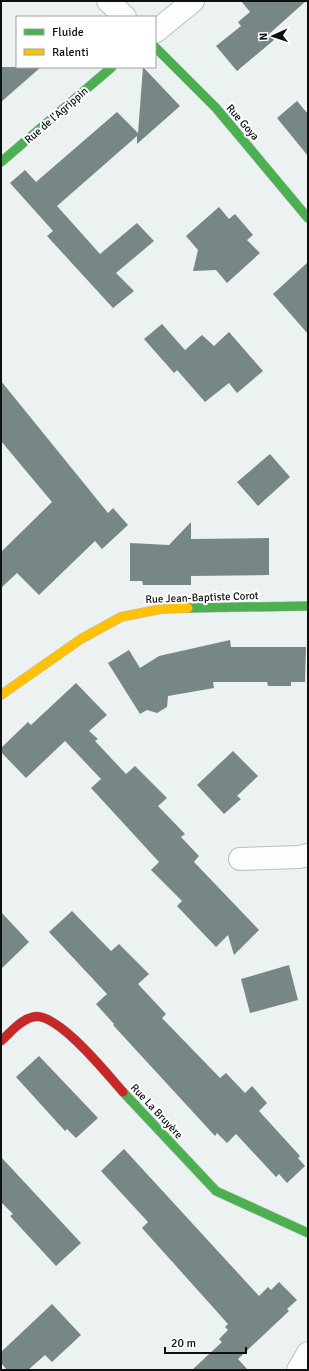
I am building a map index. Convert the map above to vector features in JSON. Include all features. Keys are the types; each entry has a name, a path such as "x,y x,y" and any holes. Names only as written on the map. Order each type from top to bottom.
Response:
{"street":[{"path":"108,1 124,16"},
{"path":"156,31 193,1"},
{"name":"Rue Goya","path":"156,48 171,60 232,127 308,218"},
{"name":"Rue de l'Agrippin","path":"1,162 111,68"},
{"name":"Rue Jean-Baptiste Corot","path":"1,694 92,633 121,617 161,608 308,606"},
{"path":"240,858 299,857 308,855"},
{"name":"Rue La Bruyère","path":"1,1041 28,1019 38,1016 52,1018 216,1191 308,1233"},
{"path":"298,1370 308,1353"}],"building":[{"path":"241,1 306,1 269,34 274,40 237,71 216,46 241,26 238,22 250,12"},
{"path":"1,67 40,68 1,102"},
{"path":"144,68 180,106 137,144 137,136 57,206 100,254 137,223 154,241 116,273 134,291 113,308 47,236 53,231 10,183 25,170 36,182 117,112 138,133"},
{"path":"297,101 308,114 308,156 277,118"},
{"path":"219,207 229,219 235,214 253,235 247,240 260,253 227,283 216,270 193,271 198,250 186,236"},
{"path":"308,262 308,334 273,294"},
{"path":"162,324 185,350 202,335 214,346 229,332 263,371 237,393 229,383 205,402 177,370 174,373 144,339"},
{"path":"1,381 108,513 113,508 128,525 102,549 95,541 39,595 17,573 1,588 1,552 52,502 1,441"},
{"path":"270,454 290,477 258,506 237,482"},
{"path":"191,522 191,539 269,538 269,575 191,576 191,585 143,585 142,581 130,581 130,543 169,545"},
{"path":"230,640 231,647 306,647 305,682 291,682 291,686 268,686 267,682 213,682 214,688 168,696 167,707 157,713 147,710 140,714 108,663 129,650 140,668 159,656"},
{"path":"76,683 107,715 89,731 98,739 95,741 126,774 135,766 167,798 158,806 185,834 181,837 199,856 194,862 259,930 234,955 228,935 216,947 177,906 182,901 151,870 159,862 91,788 101,779 65,741 26,778 1,752 1,748 28,722 31,725"},
{"path":"233,751 258,776 237,796 241,799 224,814 197,785"},
{"path":"72,911 111,951 119,944 149,974 138,984 166,1014 162,1018 220,1078 226,1073 245,1093 252,1086 267,1103 259,1111 300,1156 298,1158 305,1166 287,1183 279,1174 276,1177 236,1134 227,1143 217,1133 215,1136 113,1025 114,1024 96,1004 107,994 49,932"},
{"path":"1,912 29,942 1,969"},
{"path":"289,965 298,1000 250,1013 241,979"},
{"path":"39,1056 98,1118 76,1138 67,1129 65,1131 16,1077"},
{"path":"124,1149 259,1296 268,1287 271,1290 279,1282 297,1300 287,1309 289,1311 238,1359 248,1370 192,1370 222,1342 219,1339 228,1330 225,1327 228,1324 142,1228 148,1222 101,1171"},
{"path":"1,1157 81,1243 56,1266 10,1216 13,1214 1,1202"},
{"path":"52,1304 81,1335 52,1362 45,1355 28,1370 7,1370 1,1363 1,1352"}],"traffic: fast":[{"path":"156,48 216,108 308,218"},
{"path":"1,162 111,68"},
{"path":"188,608 308,606"},
{"path":"123,1092 216,1191 308,1233"}],"traffic: slow":[{"path":"1,695 81,639 121,617 161,609 188,608"}],"traffic: jam":[{"path":"1,1041 24,1021 33,1017 43,1018 68,1033 94,1059 123,1092"}]}
